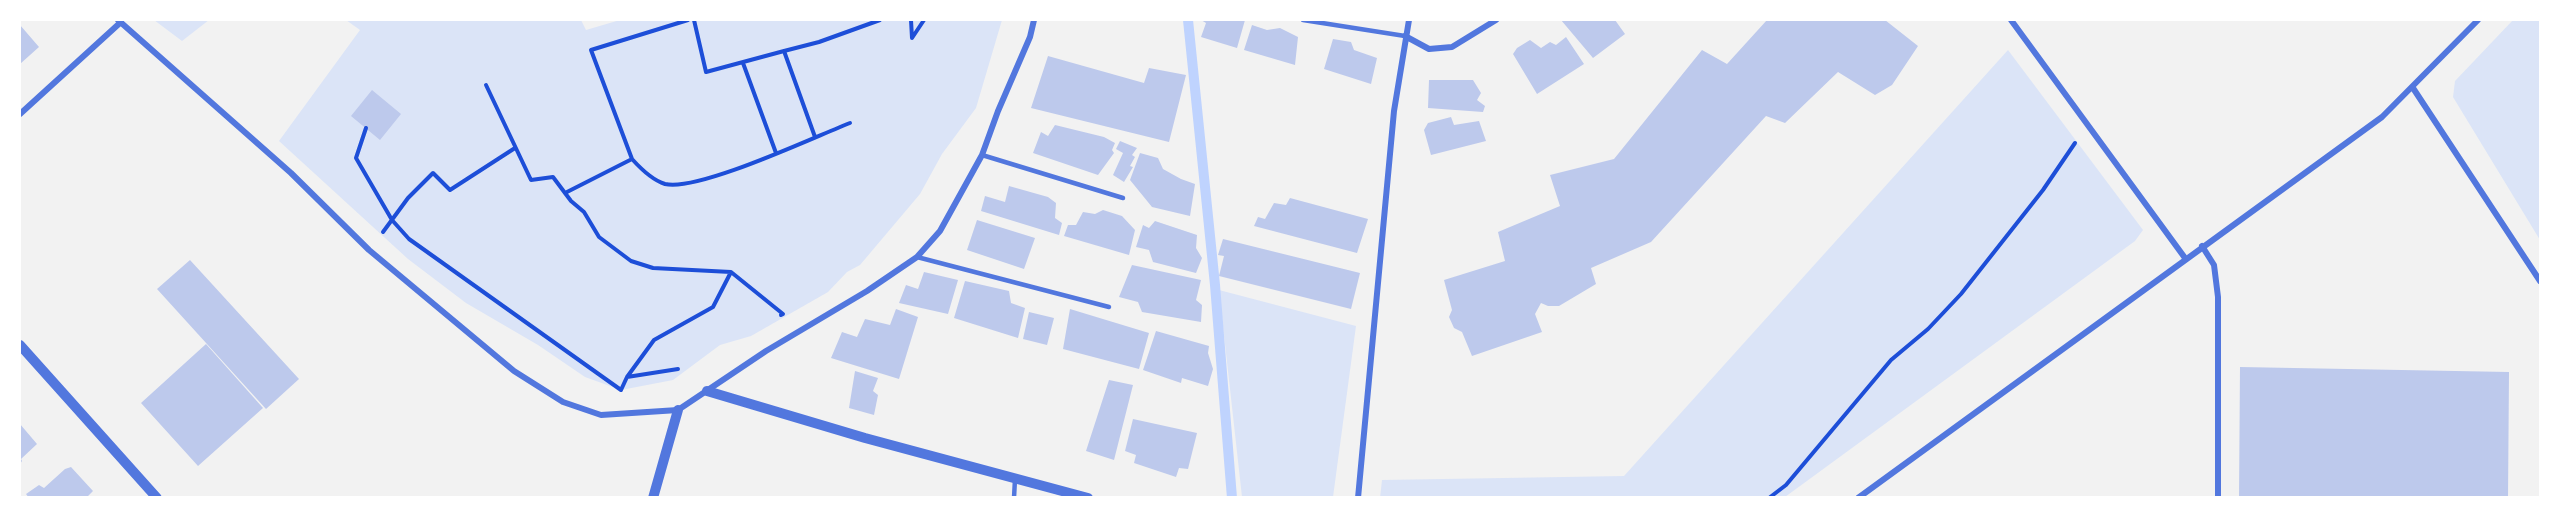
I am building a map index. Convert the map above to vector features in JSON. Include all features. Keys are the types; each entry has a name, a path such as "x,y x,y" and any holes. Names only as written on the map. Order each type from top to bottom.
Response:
{"street":[{"path":"20,114 120,21 291,173 369,250 514,371 563,402 601,416 678,410 766,351 867,291 917,257 940,231 982,155 1030,37 1034,20"},
{"path":"1358,498 1394,111 1409,20"},
{"path":"1405,36 1430,49 1452,47 1496,20"},
{"path":"2011,20 2185,258"},
{"path":"1858,498 2185,258 2382,117 2478,20"},
{"path":"2413,88 2541,281"},
{"path":"2202,246 2214,266 2218,297 2218,498"},
{"path":"20,345 157,498"},
{"path":"707,392 865,438 1088,498"},
{"path":"653,498 678,410"}],"lane":[{"path":"1303,20 1405,36"},
{"path":"982,155 1123,198"},
{"path":"917,257 1109,307"},
{"path":"1014,498 1015,478"}],"path":[{"path":"688,20 591,50 632,159 643,172 665,183 690,184 850,123"},
{"path":"694,20 706,72 819,42 880,20"},
{"path":"910,20 912,38 924,20"},
{"path":"784,51 815,137"},
{"path":"743,63 776,153"},
{"path":"486,85 531,180 553,177 584,212 599,237 631,261 653,268 731,272 783,314"},
{"path":"366,128 356,158 392,220 409,239 621,390 627,377 654,339 713,307 731,272"},
{"path":"1769,498 1786,485 1892,360 1928,329 1961,294 2043,190 2073,144 2092,128"},
{"path":"381,235 408,198 433,173 450,190 515,148"},
{"path":"566,194 632,159"},
{"path":"627,377 678,369"}],"shaded area":[{"path":"154,20 209,20 182,41"},
{"path":"346,20 581,20 586,30 620,20 1002,20 976,108 942,154 920,194 860,265 847,272 828,292 751,336 720,345 673,380 621,390 585,377 538,345 466,303 408,259 279,141 360,30"},
{"path":"2513,20 2540,20 2540,240 2453,97 2455,81"},
{"path":"2008,50 2143,230 2135,241 1785,497 1380,498 1382,480 1624,476"},
{"path":"1219,290 1356,326 1333,497 1242,497"}],"building":[{"path":"1201,20 1245,20 1237,48 1201,37 1206,23"},
{"path":"1561,20 1615,20 1625,34 1593,58"},
{"path":"1767,20 1885,20 1918,46 1892,85 1875,95 1838,72 1785,123 1766,116 1651,242 1591,268 1596,284 1559,306 1548,306 1541,303 1535,314 1542,332 1472,356 1462,332 1454,328 1449,317 1452,310 1444,280 1505,261 1498,232 1560,206 1550,175 1614,159 1702,50 1727,64"},
{"path":"20,25 39,47 20,64"},
{"path":"1252,25 1267,30 1280,28 1298,37 1295,65 1244,50"},
{"path":"1566,37 1584,64 1537,94 1513,54 1517,48 1530,40 1541,48 1550,42 1556,45"},
{"path":"1333,39 1351,42 1354,50 1377,58 1371,84 1324,69"},
{"path":"1048,56 1144,83 1149,68 1186,75 1169,142 1031,108"},
{"path":"1429,80 1473,80 1481,93 1477,100 1485,106 1483,112 1428,108"},
{"path":"372,90 401,114 380,140 351,116"},
{"path":"1451,117 1454,125 1479,121 1486,141 1431,155 1424,130 1428,123"},
{"path":"1055,125 1104,137 1115,143 1112,150 1114,153 1098,175 1033,153 1041,132 1048,136"},
{"path":"1120,141 1137,148 1132,155 1135,157 1130,166 1133,167 1124,182 1113,175 1123,153 1116,149"},
{"path":"1140,153 1158,158 1163,169 1195,184 1190,216 1152,207 1130,180"},
{"path":"1009,186 1048,197 1056,203 1055,218 1062,223 1059,235 981,211 985,196 1005,202"},
{"path":"1290,198 1368,219 1357,253 1254,226 1258,217 1265,219 1274,203 1286,205"},
{"path":"1103,210 1122,216 1135,230 1129,255 1064,236 1068,225 1076,225 1083,212 1095,214"},
{"path":"977,220 1035,238 1024,269 967,250"},
{"path":"1155,221 1197,235 1196,248 1202,258 1196,273 1153,262 1149,250 1136,247 1143,225 1149,228"},
{"path":"1223,239 1360,273 1351,309 1219,276 1224,256 1218,255"},
{"path":"190,260 299,379 266,409 157,289"},
{"path":"1132,265 1201,280 1196,300 1202,305 1201,322 1142,312 1138,302 1119,297"},
{"path":"924,272 958,280 948,314 899,303 906,285 918,289"},
{"path":"965,281 1009,291 1011,303 1025,308 1018,338 954,318"},
{"path":"896,309 918,317 899,379 831,358 842,332 857,337 865,319 890,325"},
{"path":"1070,309 1149,333 1139,369 1063,349"},
{"path":"1029,312 1054,318 1047,345 1023,339"},
{"path":"1156,331 1209,346 1208,353 1213,369 1208,386 1182,378 1181,383 1143,370"},
{"path":"206,344 263,408 198,466 141,403"},
{"path":"2240,367 2509,372 2508,498 2239,498"},
{"path":"855,371 878,378 873,391 878,395 874,415 849,408"},
{"path":"1109,380 1133,385 1114,460 1086,451"},
{"path":"1133,419 1197,433 1188,469 1179,468 1176,477 1134,463 1136,455 1125,451"},
{"path":"20,424 37,444 21,459 20,464"},
{"path":"71,467 93,491 86,498 29,498 26,494 39,485 44,488 65,469"}],"waterway":[{"path":"1188,20 1215,285 1232,498"}]}
